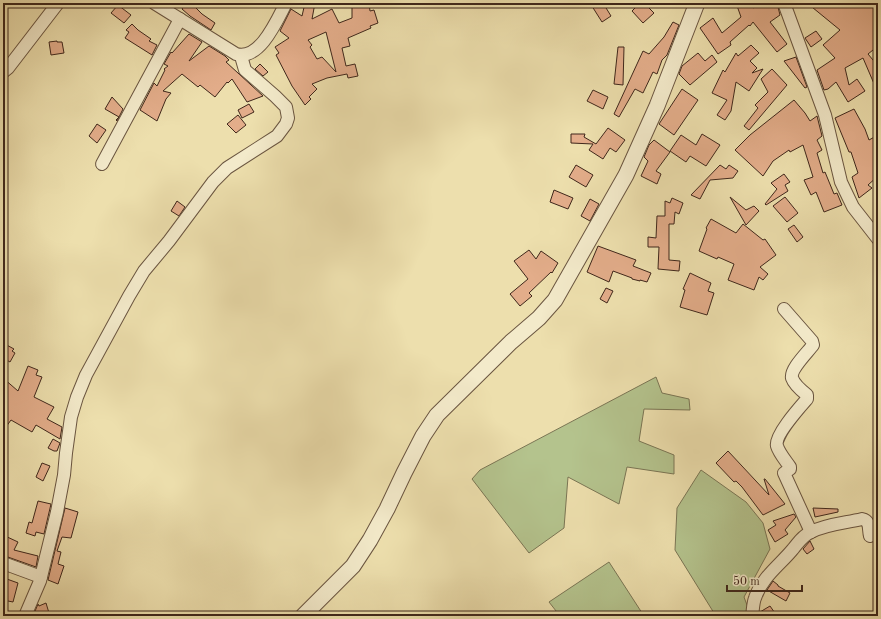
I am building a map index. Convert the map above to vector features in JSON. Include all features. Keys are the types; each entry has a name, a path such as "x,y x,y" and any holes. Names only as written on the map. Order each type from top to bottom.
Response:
{"street":[{"path":"3,72 8,68 58,3"},
{"path":"154,3 241,56 248,54 262,44 286,3"},
{"path":"303,616 353,566 388,509 404,473 424,436 440,412 511,342 539,318 555,300 626,175 657,106 697,3"},
{"path":"784,3 825,115 841,182 853,207 878,238"},
{"path":"102,164 180,19"},
{"path":"25,616 38,588 41,577 57,512 74,406 86,375 118,315 144,271 169,241 218,176 227,168 277,136 286,124 288,118 286,107 245,70 241,56"},
{"path":"784,309 813,344 813,347 795,367 792,374 794,381 807,395 776,443 790,467 790,469 784,473 811,532"},
{"path":"752,616 755,598 763,583 774,568 794,548 799,540 811,532 835,523 862,519 868,524 870,536 878,533"},
{"path":"3,563 41,577"}],"green space":[{"path":"656,377 662,393 689,399 690,410 644,409 639,441 674,455 674,474 627,467 619,504 568,477 564,528 529,553 472,479 480,470"},
{"path":"701,470 746,502 763,523 770,549 744,597 751,616 712,616 714,613 675,550 677,508"},
{"path":"609,562 644,616 560,616 549,602"}],"building":[{"path":"186,3 191,3 202,14 215,23 211,30 182,9"},
{"path":"305,3 315,3 312,19 332,9 339,23 352,18 352,3 369,3 370,11 374,10 378,23 370,26 371,28 348,38 350,46 342,48 346,66 355,64 358,76 348,78 347,74 327,78 312,84 317,89 309,97 311,99 305,105 292,86 276,55 279,53 275,47 289,38 280,31 291,9 302,16","holes":["326,32 336,72 322,57 317,59 310,47 312,45 308,40"]},
{"path":"590,3 603,3 611,16 602,22"},
{"path":"640,3 644,3 654,13 643,23 632,11"},
{"path":"736,3 750,3 753,8 761,3 777,3 780,15 770,22 787,44 777,52 753,22 730,42 731,45 718,54 700,28 713,18 722,33 741,17"},
{"path":"807,3 878,3 878,46 868,54 878,66 878,93 863,58 845,68 849,85 857,79 865,91 848,102 836,82 828,89 824,90 817,70 835,58 823,45 840,30"},
{"path":"118,5 131,15 124,23 111,13"},
{"path":"673,22 679,25 667,55 662,60 657,74 653,72 643,93 635,89 619,117 614,114 643,51 649,54 664,37"},
{"path":"132,24 151,39 149,41 157,45 152,55 125,38 129,32 126,30"},
{"path":"816,31 822,39 811,47 805,38"},
{"path":"189,34 202,42 189,61 209,46 225,56 229,60 226,62 263,96 247,102 232,79 228,83 227,82 215,97 200,85 198,87 182,74 163,91 171,93 166,99 157,121 140,110 154,83 157,86 165,70 164,69 168,66 164,64 171,52 172,53"},
{"path":"49,42 62,42 64,53 51,55"},
{"path":"751,45 759,53 750,61 757,68 752,73 763,69 749,91 736,82 731,111 725,120 717,115 727,100 712,93 723,70 725,72 736,53 738,56"},
{"path":"618,47 624,47 623,85 614,84"},
{"path":"698,53 705,61 712,55 717,62 690,85 679,74 682,66"},
{"path":"796,57 807,87 805,88 784,61"},
{"path":"260,64 268,72 263,76 255,69"},
{"path":"772,69 787,85 749,130 744,126 758,108 755,105 768,92 761,79"},
{"path":"682,89 698,100 674,135 659,124"},
{"path":"593,90 608,97 603,109 587,101"},
{"path":"112,97 123,109 119,117 105,109"},
{"path":"794,100 810,121 817,116 822,136 817,140 822,150 817,153 823,173 825,172 834,194 837,193 842,205 824,212 816,192 811,195 804,180 813,177 803,145 790,152 789,150 773,161 763,176 735,150 750,135"},
{"path":"249,104 254,112 242,118 238,110"},
{"path":"854,109 869,140 878,135 878,176 868,185 872,188 859,198 852,177 858,173 851,152 849,152 835,118"},
{"path":"238,115 246,125 236,133 227,124"},
{"path":"97,124 106,130 97,143 89,136"},
{"path":"608,128 625,140 616,152 610,148 603,159 589,150 593,144 571,143 571,134 585,134 584,137 596,144"},
{"path":"702,134 720,145 706,166 690,156 686,162 670,151 681,135 696,145"},
{"path":"654,140 670,152 656,171 661,174 657,184 641,176 648,161 644,157 649,145"},
{"path":"576,165 593,175 586,187 569,177"},
{"path":"720,165 726,169 729,165 738,171 733,178 710,180 700,199 691,195"},
{"path":"784,174 790,182 785,185 788,191 766,205 765,204 777,189 771,183"},
{"path":"554,190 573,198 568,209 550,202"},
{"path":"730,197 746,210 754,206 759,211 746,225"},
{"path":"785,197 798,213 787,222 773,206"},
{"path":"672,198 683,203 679,214 675,212 674,224 669,224 669,260 680,261 679,271 658,269 659,247 648,247 648,237 656,238 657,216 665,216 665,201 670,203"},
{"path":"590,199 599,204 590,221 581,216"},
{"path":"177,201 185,207 179,216 171,211"},
{"path":"711,219 736,233 743,224 763,240 765,239 776,255 760,267 768,274 763,280 759,277 754,290 728,280 734,264 718,257 717,259 699,251 707,229 706,228"},
{"path":"794,225 803,237 797,242 788,229"},
{"path":"598,246 636,260 633,266 651,273 647,282 632,279 613,271 609,282 587,272"},
{"path":"529,250 536,259 541,251 558,263 552,273 551,272 529,293 532,296 520,306 510,294 528,279 514,261"},
{"path":"690,273 711,283 708,291 714,293 707,315 680,307 685,290 683,289"},
{"path":"606,288 613,291 607,303 600,299"},
{"path":"3,343 14,349 12,351 15,353 10,362 3,358"},
{"path":"28,366 38,370 36,375 42,377 34,397 54,407 47,419 62,427 60,439 36,425 32,432 11,420 3,431 3,378 18,391"},
{"path":"53,439 60,443 57,451 48,448"},
{"path":"728,451 769,495 765,479 785,504 763,515 742,487 736,481 734,482 716,463"},
{"path":"42,463 50,466 43,481 36,477"},
{"path":"38,501 51,504 44,534 36,532 35,536 26,533 29,522 32,523"},
{"path":"65,508 78,512 71,538 62,537 57,551 61,552 58,564 64,566 58,584 48,580"},
{"path":"813,508 838,509 838,512 815,517"},
{"path":"794,514 796,517 785,530 788,534 775,542 768,530 776,525 773,521"},
{"path":"3,535 18,542 14,550 38,556 36,567 5,556 7,552 3,550"},
{"path":"810,541 814,549 807,554 803,549"},
{"path":"4,578 18,583 13,602 3,600"},
{"path":"773,581 778,586 790,593 786,601 767,590"},
{"path":"46,603 49,613 46,614 47,616 33,616 38,604 39,606"},
{"path":"770,606 777,616 760,616 760,612"}]}
